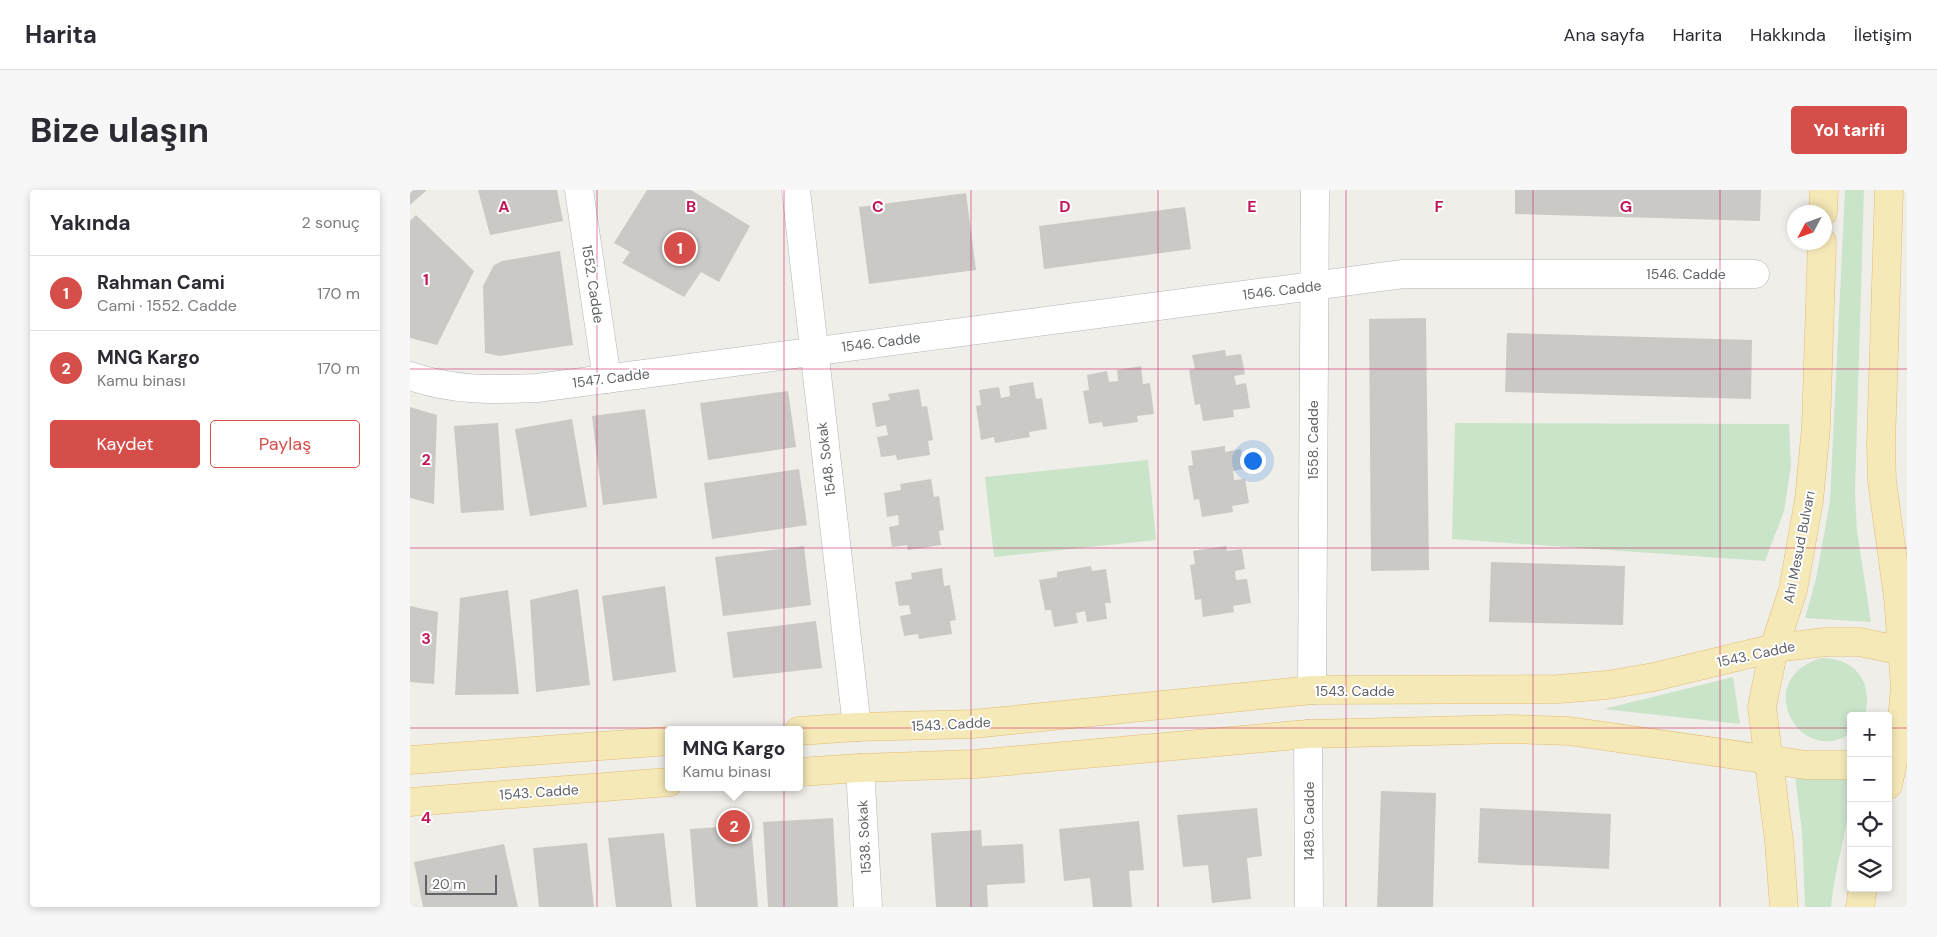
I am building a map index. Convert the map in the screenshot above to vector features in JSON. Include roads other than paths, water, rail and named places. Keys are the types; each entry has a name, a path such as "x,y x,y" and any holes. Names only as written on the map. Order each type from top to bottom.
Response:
{"main road":[{"path":"1823,205 1824,190"},
{"path":"1889,190 1881,445 1883,490 1904,651 1905,687 1902,720 1894,767"},
{"name":"Ahi Mesud Bulvarı","path":"1784,907 1779,841 1762,707 1774,648 1793,590 1809,500 1816,427 1822,250"},
{"name":"1543. Cadde","path":"803,731 857,727 974,724 1312,690 1559,689 1607,685 1654,677 1774,648 1826,642 1860,642 1904,651"},
{"path":"803,772 975,764 1308,734 1511,730 1569,731 1658,742 1769,761 1806,765 1847,765"},
{"path":"410,760 665,741"},
{"name":"1543. Cadde","path":"410,802 665,782"},
{"path":"1860,907 1862,892"}],"street":[{"name":"1552. Cadde","path":"578,190 608,379"},
{"name":"1548. Sokak","path":"796,190 857,727"},
{"name":"1558. Cadde","path":"1312,690 1315,190"},
{"name":"1546. Cadde","path":"813,351 1403,274 1754,274"},
{"name":"1547. Cadde","path":"410,376 433,384 480,390 537,388 813,351"},
{"name":"1489. Cadde","path":"1308,734 1309,907"},
{"name":"1538. Sokak","path":"860,768 868,907"}],"place":[{"name":"Rahman Cami","path":"680,248"},
{"name":"MNG Kargo","path":"734,826"}]}
